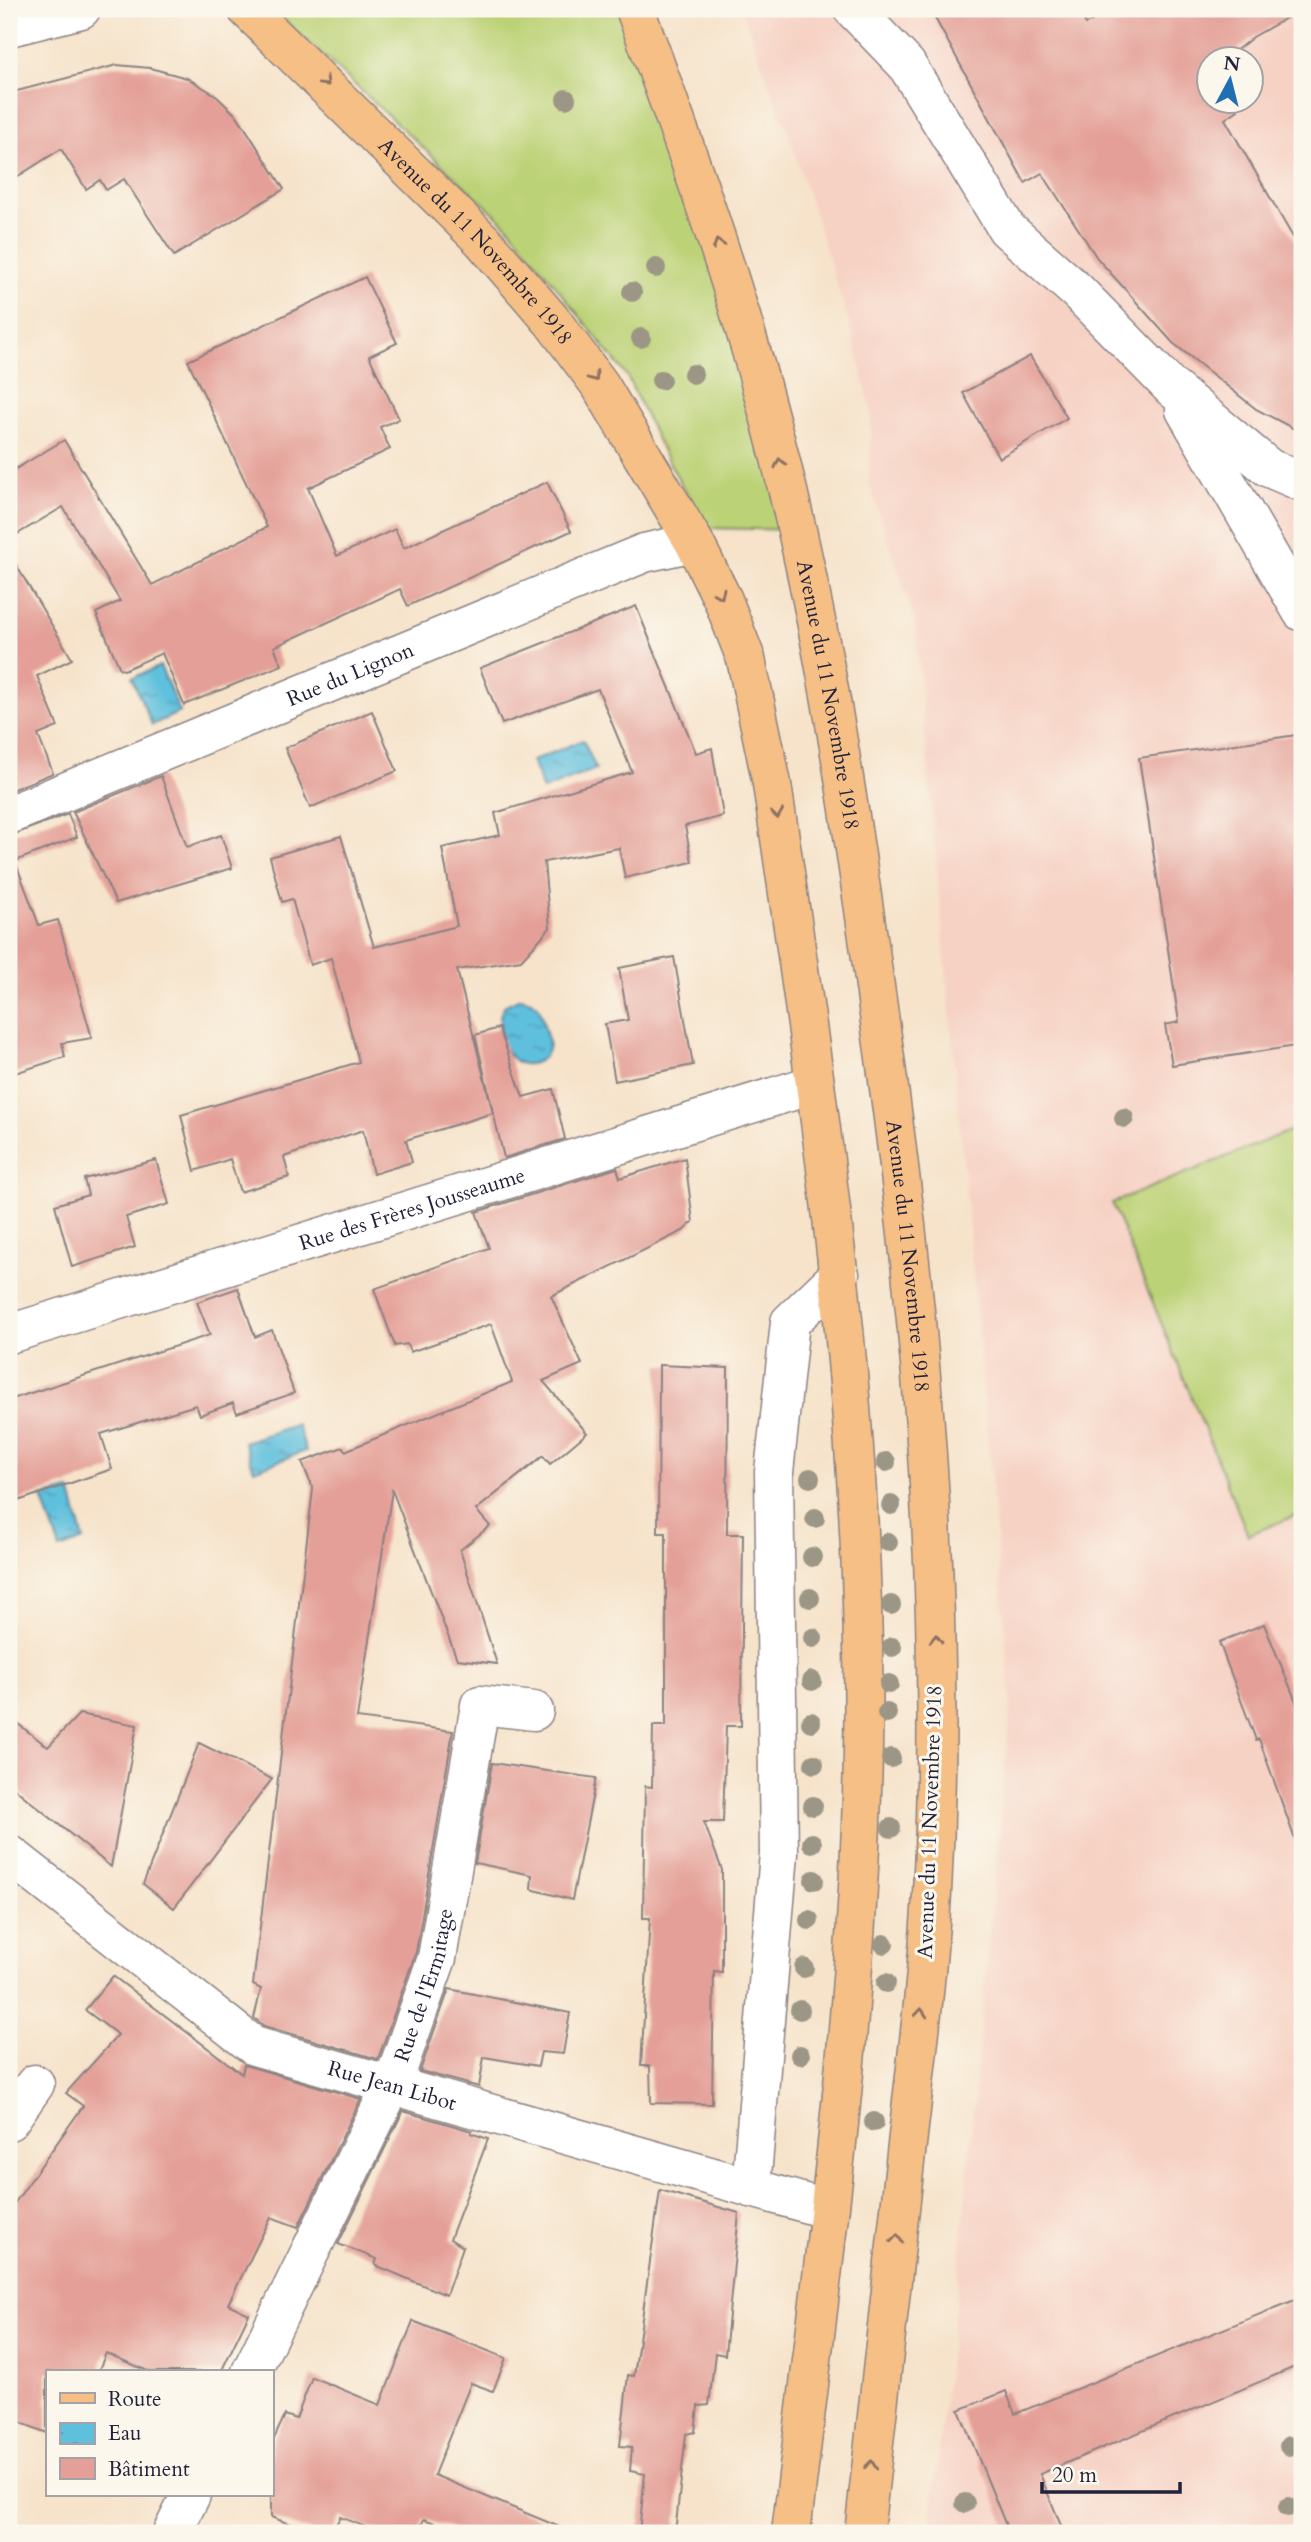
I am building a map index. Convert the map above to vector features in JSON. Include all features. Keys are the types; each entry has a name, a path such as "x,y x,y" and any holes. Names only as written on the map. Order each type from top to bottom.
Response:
{"main road":[{"name":"Avenue du 11 Novembre 1918","path":"247,9 483,241 552,321 600,385 694,542 723,600 746,659 754,696 772,784 840,1275 857,1476 863,1608 863,1750 856,1919 830,2210 791,2533"},
{"name":"Avenue du 11 Novembre 1918","path":"644,11 740,314 769,416 822,650 858,861 920,1338 936,1605 932,1894 917,2056 864,2533"}],"street":[{"path":"9,26 30,9"},
{"path":"9,26 81,9"},
{"path":"853,9 906,64 1007,229 1077,291 1171,387 1269,468 1302,481"},
{"path":"1171,387 1302,612"},
{"name":"Rue du Lignon","path":"9,815 645,553 694,542"},
{"name":"Rue des Frères Jousseaume","path":"9,1334 815,1084"},
{"path":"751,2188 779,1853 774,1472 790,1322 840,1275"},
{"name":"Rue de l'Ermitage","path":"252,2370 392,2085 437,1958 480,1705 534,1711"},
{"name":"Rue Jean Libot","path":"9,1854 254,2046 830,2210"},
{"path":"9,2121 35,2084"},
{"path":"172,2533 190,2496"}],"shaded area":[{"path":"741,9 1302,9 1302,2533 929,2533 956,2300 1011,1701 915,621 869,483 871,410 849,322 791,141"}],"green space":[{"path":"286,9 634,9 793,530 706,528 660,446 627,376 508,226 278,14"},
{"path":"1302,1126 1302,1513 1248,1535 1112,1203"}],"water":[{"path":"160,666 180,712 152,725 132,678"},
{"path":"583,740 596,769 543,790 532,761"},
{"path":"520,998 531,1001 538,1007 548,1042 548,1050 543,1058 531,1064 512,1058 506,1049 500,1027 504,1006"},
{"path":"297,1424 306,1451 254,1470 244,1442"},
{"path":"70,1490 84,1540 60,1549 42,1497"}],"building":[{"path":"930,9 1077,9 1086,24 1113,9 1302,9 1242,46 1196,46 1196,116 1229,116 1225,119 1302,253 1302,433 1256,409 1173,343 1097,258 1042,173 1025,183"},
{"path":"117,65 150,68 187,78 214,94 238,117 284,189 174,256 124,179 106,190 100,180 86,189 61,149 9,182 9,93"},
{"path":"365,277 397,343 369,356 399,419 380,427 390,449 308,488 337,556 395,529 404,548 547,482 571,531 408,606 400,589 274,647 282,665 184,705 162,653 124,670 120,669 96,613 120,601 63,507 9,539 9,473 64,440 152,585 267,527 188,361"},
{"path":"1030,356 1067,418 999,458 963,393"},
{"path":"9,553 72,659 37,676 58,727 38,735 53,773 9,791"},
{"path":"636,606 696,753 712,748 723,816 685,826 692,862 625,878 619,848 544,862 550,928 521,960 457,970 493,1113 406,1140 412,1162 373,1174 363,1130 284,1157 289,1177 240,1192 230,1159 195,1171 181,1115 359,1062 331,958 310,965 292,899 282,902 270,857 341,836 374,947 457,926 442,848 500,835 495,813 632,772 598,689 502,724 480,668"},
{"path":"372,711 397,771 310,808 285,748"},
{"path":"1297,735 1302,771 1302,1045 1172,1065 1165,1025 1179,1022 1139,758"},
{"path":"161,776 187,847 221,835 232,868 116,903 73,812"},
{"path":"68,814 77,837 15,861 39,925 58,920 92,1038 62,1043 65,1057 9,1075 9,836"},
{"path":"674,957 693,1065 615,1081 605,1024 628,1020 619,968"},
{"path":"499,1028 523,1097 553,1089 565,1139 504,1158 475,1035"},
{"path":"685,1158 693,1222 683,1231 551,1296 582,1364 543,1381 587,1433 550,1464 543,1456 476,1510 490,1526 460,1550 497,1664 457,1659 392,1490 357,1718 453,1731 416,1952 378,2059 264,2026 254,2018 261,1989 253,1985 313,1489 302,1462 343,1447 345,1451 512,1382 491,1324 410,1352 407,1344 395,1346 374,1289 489,1248 476,1212 617,1168 620,1178"},
{"path":"156,1160 169,1204 126,1217 135,1247 72,1267 55,1205 88,1195 84,1179"},
{"path":"238,1288 255,1337 272,1330 294,1393 237,1413 233,1403 200,1415 196,1405 101,1434 112,1469 9,1504 9,1400 210,1335 197,1302"},
{"path":"659,1365 728,1368 727,1534 743,1534 741,1726 726,1726 723,1822 704,1822 722,1870 722,1972 714,1971 712,2104 651,2103 650,2066 641,2066 650,1918 643,1918 645,1786 652,1787 653,1726 666,1726 666,1533 658,1533"},
{"path":"1264,1624 1302,1716 1302,1844 1297,1845 1259,1739 1256,1740 1219,1642"},
{"path":"79,1714 137,1725 111,1867 9,1784 9,1717 48,1747"},
{"path":"199,1743 272,1779 174,1908 143,1884"},
{"path":"492,1763 596,1778 572,1900 531,1889 532,1875 475,1863"},
{"path":"113,1976 242,2074 244,2065 361,2099 298,2227 271,2217 228,2304 249,2314 222,2370 145,2370 106,2353 99,2370 46,2370 46,2433 9,2418 9,2211 83,2106 66,2093 118,2035 85,2010"},
{"path":"449,1989 570,2013 563,2054 541,2052 538,2066 484,2057 479,2087 420,2071"},
{"path":"403,2111 472,2131 471,2133 488,2139 450,2239 463,2247 446,2295 375,2265 377,2259 338,2244"},
{"path":"660,2190 739,2213 725,2355 715,2353 709,2405 698,2406 695,2432 686,2434 675,2533 639,2533 645,2474 630,2471 632,2447 620,2446 628,2375 634,2376"},
{"path":"1302,2297 1302,2364 1040,2474 1064,2533 1009,2533 959,2410 1006,2391 1015,2414"},
{"path":"413,2321 506,2358 493,2391 471,2383 434,2475 574,2533 463,2533 424,2519 418,2533 381,2533 340,2517 332,2533 314,2533 271,2517 273,2441 285,2415 296,2419 312,2377 380,2405"}]}
